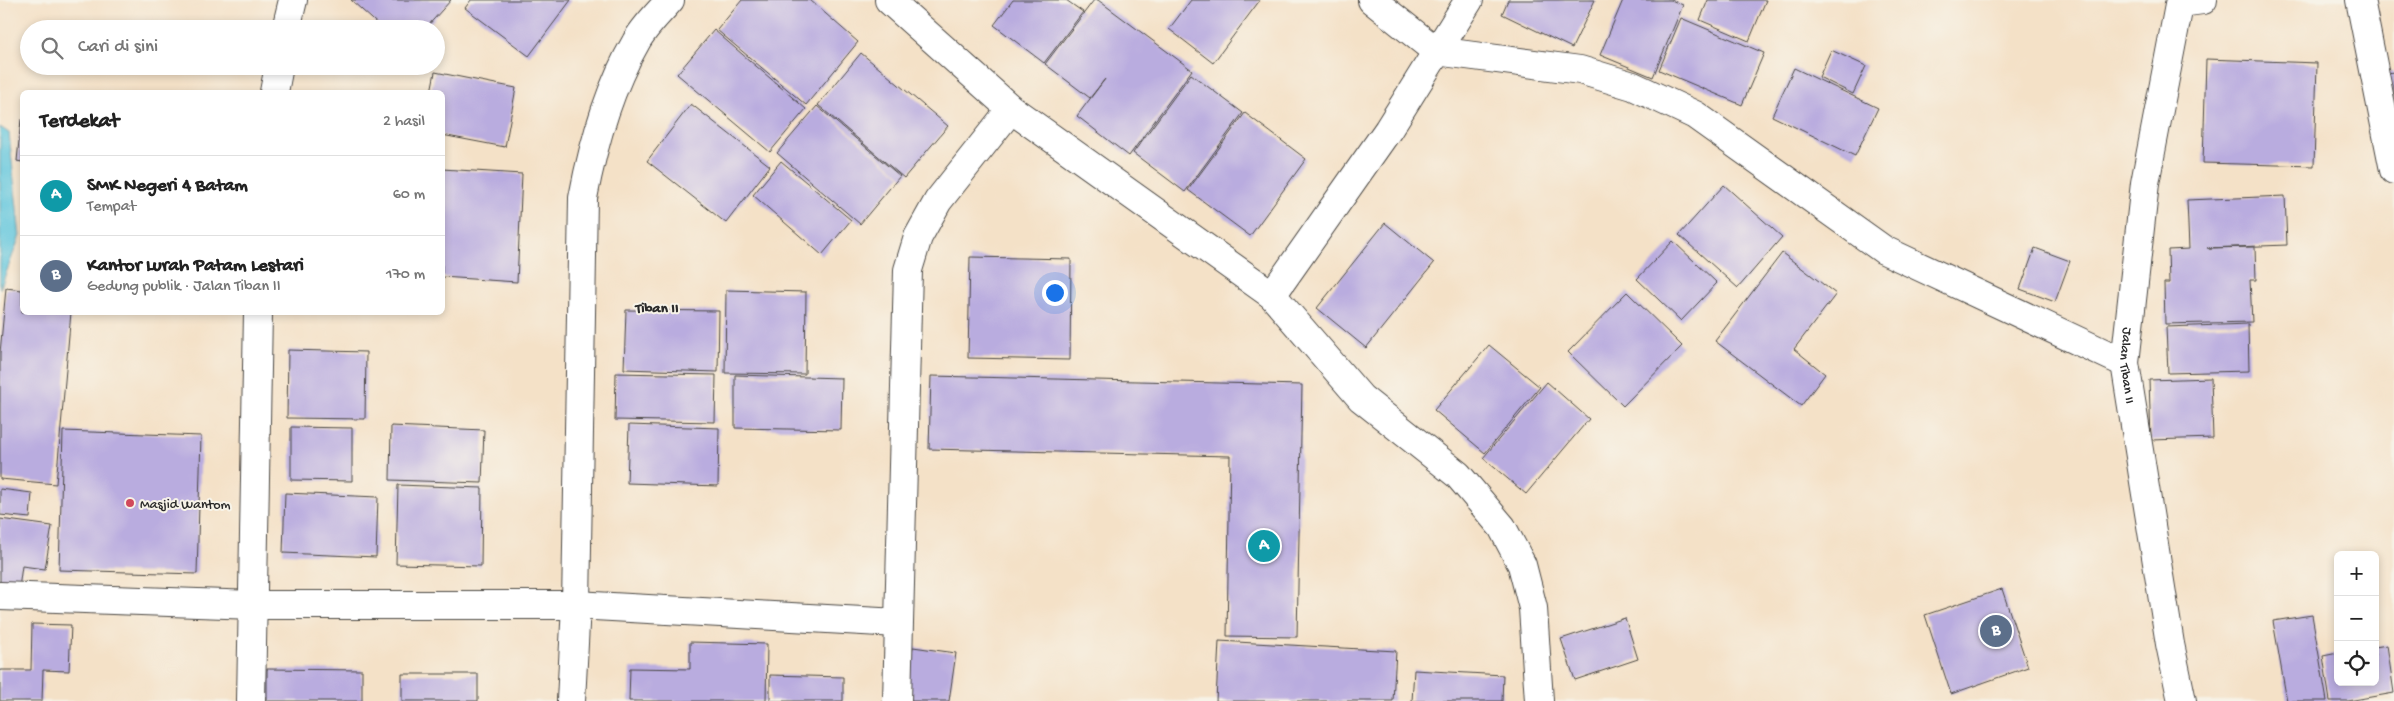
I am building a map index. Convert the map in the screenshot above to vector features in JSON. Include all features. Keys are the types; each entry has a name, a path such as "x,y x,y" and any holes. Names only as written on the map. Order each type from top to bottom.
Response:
{"street":[{"path":"288,20 293,0"},
{"path":"571,701 576,605 582,198 592,149 619,76 637,40 670,0"},
{"path":"889,0 1011,109 1272,295 1361,398 1458,475 1502,527 1522,565 1533,608 1539,701"},
{"path":"1372,0 1436,51 1580,70 1633,86 1695,115 1884,250 2125,363"},
{"path":"1272,295 1388,130 1469,0"},
{"path":"2360,0 2394,170"},
{"name":"Jalan Tiban II","path":"2182,701 2170,644 2125,363 2145,183 2188,1"},
{"path":"274,90 277,75"},
{"path":"897,701 908,270 918,237 938,201 1011,109"},
{"path":"251,701 258,315"},
{"path":"0,596 254,605 576,605 898,623"}],"water":[{"path":"0,127 9,133 20,236 0,289"}],"building":[{"path":"351,0 451,0 433,20 373,20"},
{"path":"471,0 571,0 529,56 465,8"},
{"path":"742,0 810,0 858,42 806,105 717,30"},
{"path":"1013,0 1066,0 1083,12 1044,63 994,25"},
{"path":"1094,0 1098,0 1192,70 1129,156 1077,116 1105,79 1090,98 1045,64"},
{"path":"1191,0 1260,0 1213,63 1169,29"},
{"path":"1508,0 1595,0 1572,48 1502,14"},
{"path":"1623,0 1671,0 1683,5 1653,77 1600,55"},
{"path":"1708,0 1766,0 1749,41 1700,20"},
{"path":"1681,18 1764,53 1742,105 1659,70"},
{"path":"714,30 806,109 770,152 677,74"},
{"path":"1831,50 1866,66 1853,94 1819,77"},
{"path":"861,53 948,126 904,178 818,105"},
{"path":"2206,59 2317,63 2314,166 2203,163"},
{"path":"1794,68 1878,108 1855,156 1772,116"},
{"path":"2394,72 2394,102 2387,73"},
{"path":"445,74 516,88 505,147 445,136 445,90 431,90 434,75"},
{"path":"1191,74 1243,113 1185,192 1133,153"},
{"path":"691,104 770,166 726,223 647,161"},
{"path":"817,106 900,176 860,224 777,153"},
{"path":"1245,113 1306,159 1250,236 1188,190"},
{"path":"20,130 20,162 17,161"},
{"path":"781,161 851,220 822,255 753,195"},
{"path":"445,169 522,174 517,282 445,277"},
{"path":"1724,185 1782,237 1738,288 1679,235"},
{"path":"2285,196 2287,245 2207,248 2255,247 2256,280 2250,280 2252,322 2165,324 2164,283 2169,283 2168,250 2189,249 2187,200"},
{"path":"1385,223 1434,263 1366,348 1317,308"},
{"path":"1673,241 1717,283 1681,321 1637,279"},
{"path":"2035,248 2070,261 2055,302 2020,289"},
{"path":"1782,253 1836,294 1794,349 1825,374 1801,406 1715,341"},
{"path":"970,257 1071,259 1070,360 968,358"},
{"path":"6,288 20,290 20,315 71,315 56,484 0,479 0,353"},
{"path":"726,290 806,292 805,374 725,373"},
{"path":"1627,292 1682,346 1623,406 1568,352"},
{"path":"626,310 719,311 718,372 624,369"},
{"path":"2248,324 2249,371 2168,373 2166,327"},
{"path":"1489,345 1540,387 1485,453 1434,410"},
{"path":"288,350 366,352 365,419 287,418"},
{"path":"616,373 716,375 715,422 615,420"},
{"path":"735,375 842,378 841,430 735,428"},
{"path":"931,376 1302,385 1297,637 1227,636 1230,456 929,449"},
{"path":"2211,378 2213,438 2151,440 2149,380"},
{"path":"1547,382 1589,419 1526,494 1483,458"},
{"path":"629,425 719,428 718,486 627,483"},
{"path":"391,426 484,430 482,483 390,480"},
{"path":"291,427 352,428 352,481 291,480"},
{"name":"Masjid Wantom","path":"63,431 201,436 197,574 59,570"},
{"path":"398,485 482,488 481,566 396,564"},
{"path":"0,489 32,493 30,518 0,515"},
{"path":"285,493 378,497 376,557 283,553"},
{"path":"0,519 52,526 45,569 22,566 19,588 0,586"},
{"path":"2002,589 2028,667 1951,694 1925,615"},
{"path":"2312,615 2327,701 2287,701 2273,621"},
{"path":"1625,618 1638,659 1575,680 1561,639"},
{"path":"32,624 71,625 69,671 43,670 42,701 0,701 0,670 31,670"},
{"path":"1219,641 1396,651 1393,701 1216,701"},
{"path":"690,642 767,644 766,701 629,701 630,668 690,669"},
{"path":"2387,645 2394,693 2348,701 2330,701 2323,656 2334,654 2334,686 2379,686 2379,646"},
{"path":"913,647 956,653 949,701 905,701"},
{"path":"267,669 362,670 362,701 267,701"},
{"path":"1414,670 1503,675 1502,701 1412,701"},
{"path":"402,674 478,674 478,701 402,701"},
{"path":"770,675 843,677 843,701 770,701"}],"place":[{"name":"Masjid Wantom","path":"130,503"},
{"name":"SMK Negeri 4 Batam","path":"1264,546"},
{"name":"Kantor Lurah Patam Lestari","path":"1996,631"}],"district":[{"name":"Tiban II","path":"657,307"}]}
